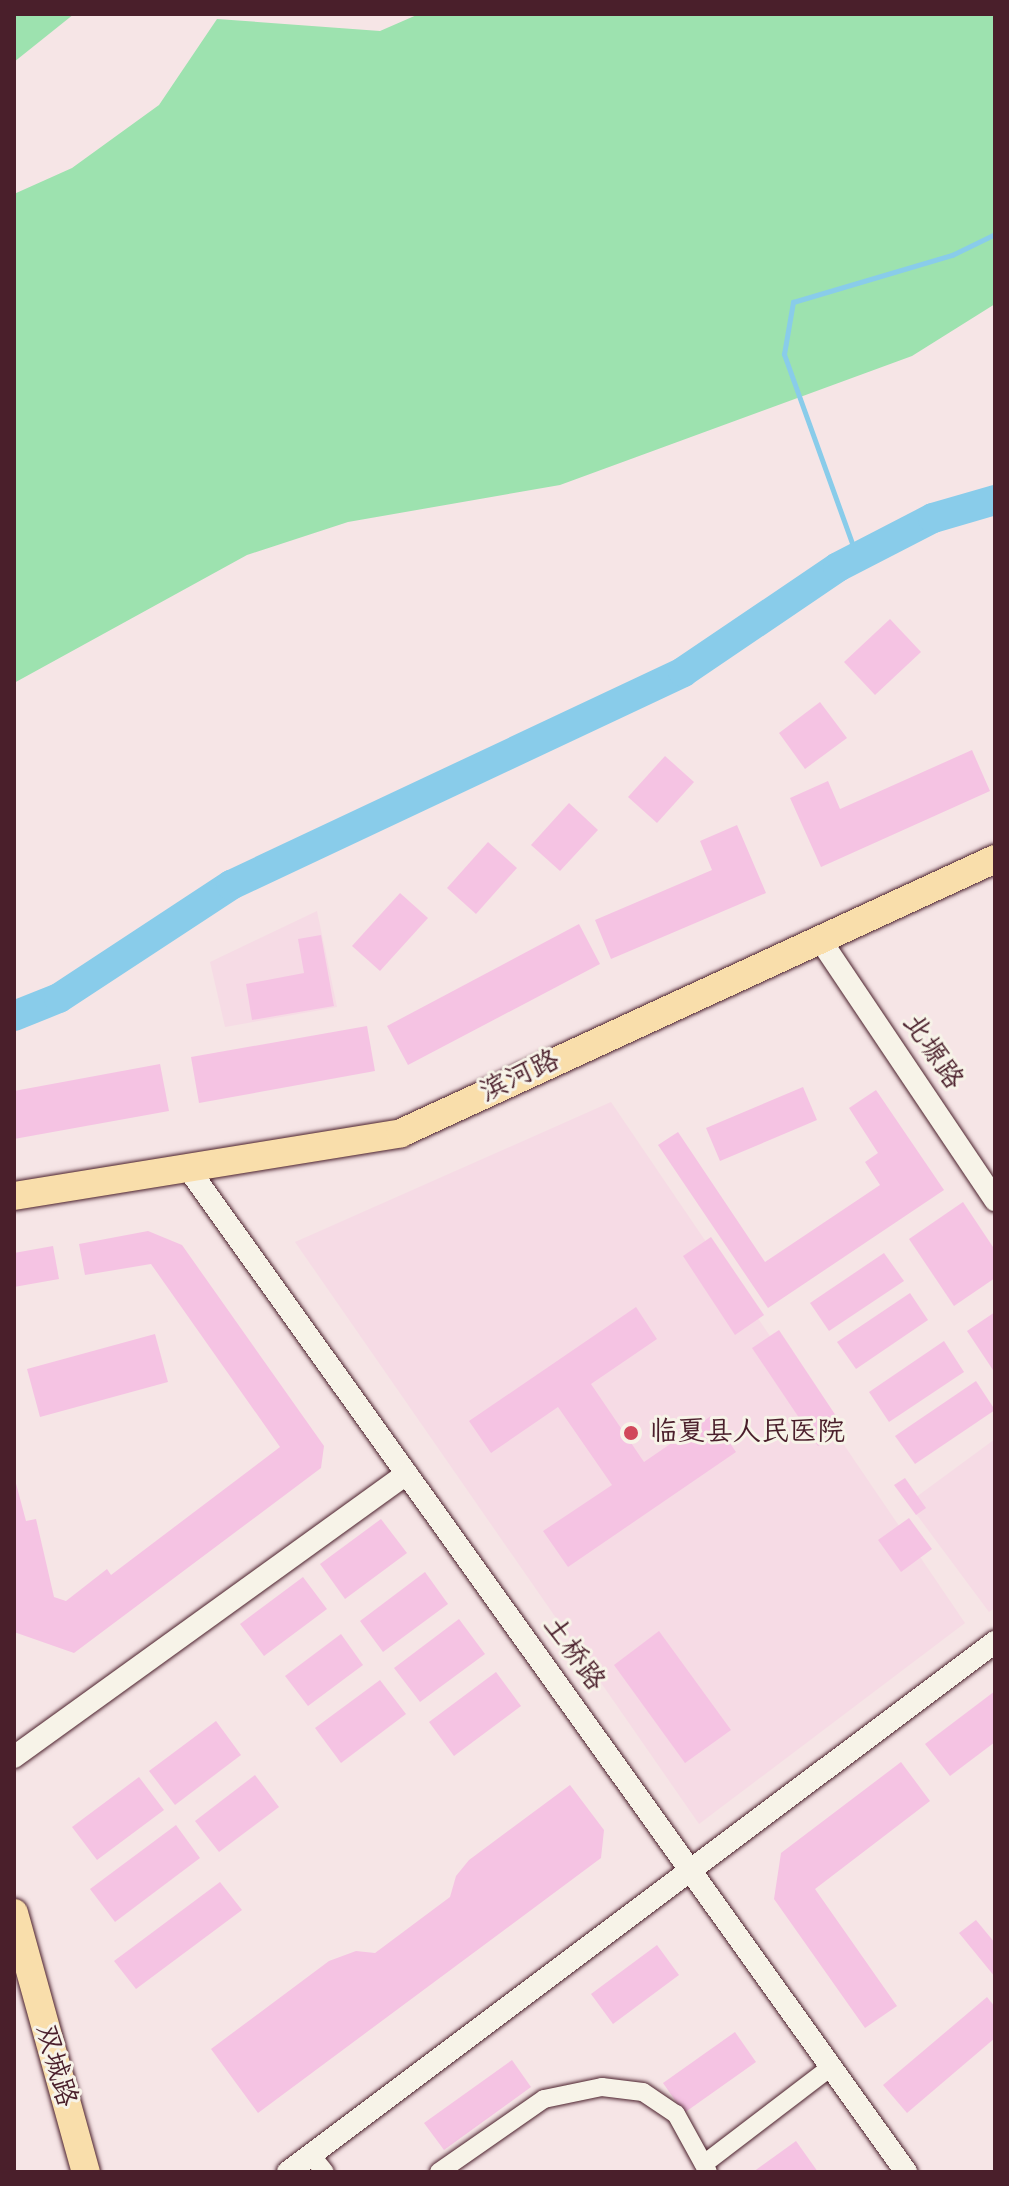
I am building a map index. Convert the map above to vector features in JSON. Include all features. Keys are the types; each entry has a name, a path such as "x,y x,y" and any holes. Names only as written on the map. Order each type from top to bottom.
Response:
{"main road":[{"name":"滨河路","path":"14,1196 190,1171 401,1133 995,859"},
{"name":"双城路","path":"14,1913 86,2172"}],"street":[{"name":"北塬路","path":"819,938 995,1200"},
{"name":"土桥路","path":"190,1171 906,2172"},
{"path":"14,1757 407,1474"},
{"path":"288,2172 318,2164 692,1872 995,1642"},
{"path":"439,2172 544,2099 602,2087 643,2092 676,2114 706,2168 831,2067"}],"shaded area":[{"path":"317,911 337,1007 225,1027 210,962"},
{"name":"临夏县人民医院","path":"611,1102 965,1623 699,1824 295,1242"},
{"path":"995,1439 995,1608 989,1612 908,1503"}],"green space":[{"path":"14,14 74,14 14,62"},
{"path":"419,14 995,14 995,304 912,356 560,485 348,522 247,555 14,683 14,194 72,168 159,105 217,19 380,31"}],"building":[{"path":"890,619 921,652 875,695 844,662"},
{"path":"820,702 847,738 805,769 779,733"},
{"path":"972,750 990,791 821,867 790,798 828,781 840,809"},
{"path":"665,756 694,782 657,823 628,797"},
{"path":"569,803 598,830 560,871 531,845"},
{"path":"737,825 766,893 611,959 595,920 712,870 700,841"},
{"path":"488,842 517,868 476,914 447,888"},
{"path":"400,893 428,918 380,971 352,946"},
{"path":"579,924 600,964 408,1065 387,1026"},
{"path":"321,935 334,1006 252,1020 246,984 304,973 298,939"},
{"path":"367,1026 375,1071 199,1103 191,1057"},
{"path":"160,1064 169,1111 14,1139 14,1091"},
{"path":"803,1087 817,1120 720,1161 706,1128"},
{"path":"876,1090 944,1190 768,1308 658,1145 678,1132 765,1262 880,1185 865,1162 878,1153 849,1108"},
{"path":"963,1202 995,1250 995,1278 954,1306 909,1239"},
{"path":"148,1231 182,1245 324,1446 321,1468 74,1653 14,1632 14,1476 26,1521 36,1519 54,1597 66,1601 107,1569 111,1575 280,1447 151,1264 85,1275 79,1244"},
{"path":"711,1237 764,1315 735,1335 683,1256"},
{"path":"53,1246 59,1279 14,1287 14,1253"},
{"path":"884,1253 904,1281 829,1331 810,1303"},
{"path":"910,1293 928,1320 856,1369 837,1342"},
{"path":"636,1307 657,1339 591,1384 644,1462 711,1416 736,1452 568,1567 543,1531 612,1485 558,1407 491,1453 469,1421"},
{"path":"995,1312 995,1373 967,1331"},
{"path":"779,1330 844,1428 818,1446 752,1348"},
{"path":"155,1334 168,1382 40,1417 27,1369"},
{"path":"944,1341 964,1372 889,1422 869,1392"},
{"path":"976,1381 995,1410 915,1464 895,1436"},
{"path":"905,1478 926,1508 916,1515 894,1485"},
{"path":"909,1518 932,1549 901,1572 878,1540"},
{"path":"381,1519 407,1553 345,1599 320,1564"},
{"path":"425,1572 448,1604 383,1652 360,1621"},
{"path":"303,1577 327,1609 264,1656 240,1624"},
{"path":"459,1619 485,1654 420,1702 394,1668"},
{"path":"659,1631 731,1730 685,1763 614,1665"},
{"path":"341,1634 363,1665 308,1706 285,1676"},
{"path":"496,1672 521,1706 454,1756 429,1722"},
{"path":"380,1680 406,1714 341,1763 315,1728"},
{"path":"995,1691 995,1742 950,1776 925,1744"},
{"path":"216,1721 241,1755 175,1805 149,1771"},
{"path":"901,1762 930,1801 815,1889 897,2006 865,2028 774,1899 781,1853"},
{"path":"255,1775 279,1807 219,1852 195,1821"},
{"path":"139,1777 164,1810 97,1860 72,1827"},
{"path":"570,1785 604,1830 601,1858 258,2113 211,2049 329,1961 356,1951 375,1953 450,1897 456,1876 469,1860"},
{"path":"176,1825 200,1858 115,1922 90,1889"},
{"path":"220,1882 242,1910 136,1989 114,1961"},
{"path":"976,1920 995,1943 995,1977 959,1933"},
{"path":"657,1945 679,1975 613,2024 591,1994"},
{"path":"987,1997 995,2007 995,2038 907,2113 883,2085"},
{"path":"735,2032 756,2062 684,2113 663,2083"},
{"path":"512,2060 531,2087 444,2150 424,2123"},
{"path":"796,2141 818,2172 753,2172"}],"waterway":[{"path":"857,557 784,354 793,302 952,255 995,234"},
{"path":"14,1016 59,998 231,885 683,672 838,567 933,518 995,500"}],"place":[{"name":"临夏县人民医院","path":"631,1433"}]}
